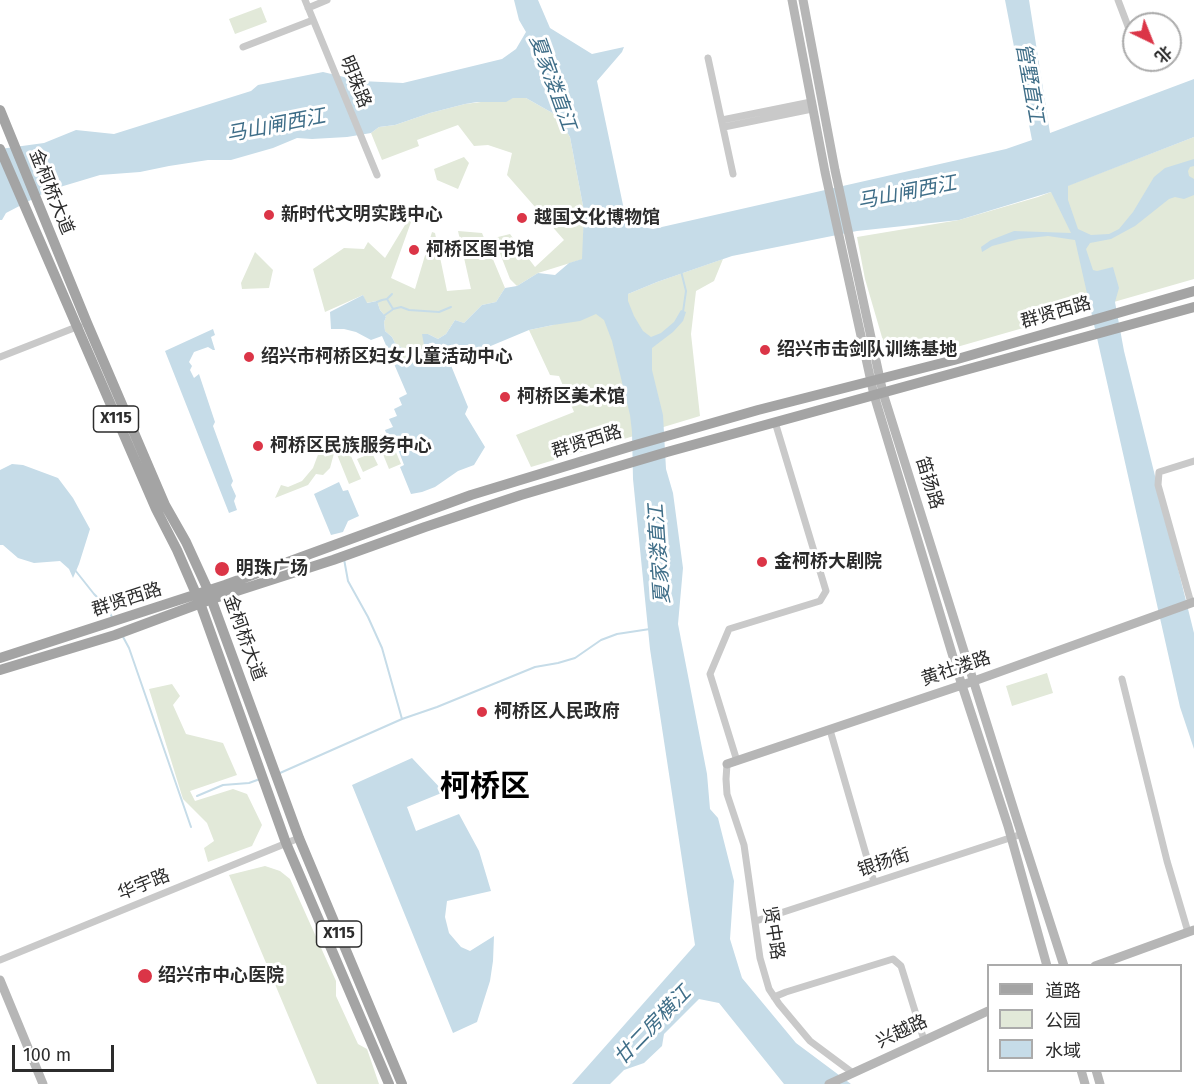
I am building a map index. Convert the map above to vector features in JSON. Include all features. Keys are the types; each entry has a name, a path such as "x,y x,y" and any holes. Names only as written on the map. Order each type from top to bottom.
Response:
{"main road":[{"name":"金柯桥大道","path":"0,110 48,228 82,325 156,509 198,599 286,843 389,1084"},
{"name":"金柯桥大道","path":"0,149 35,232 82,325 165,505 186,542 210,594 298,838 402,1084"},
{"name":"群贤西路","path":"0,670 115,635 210,594 332,546 471,495 758,410 954,360 1194,291"},
{"name":"群贤西路","path":"210,594 333,560 520,495 632,462 1194,307"},
{"name":"群贤西路","path":"0,658 124,618 198,599"}],"street":[{"name":"明珠路","path":"305,0 377,175"},
{"path":"308,8 327,0"},
{"name":"笛扬路","path":"792,0 841,247 876,380"},
{"name":"笛扬路","path":"802,0 852,244 879,394 962,685 1011,837 1046,964"},
{"path":"243,46 313,20"},
{"path":"708,57 733,174"},
{"path":"723,124 812,106"},
{"path":"0,357 82,325"},
{"name":"笛扬路","path":"879,394 974,681 1063,964"},
{"name":"贤中路","path":"775,422 826,591 820,601 729,629 711,674 732,763 726,779 727,794 744,845 760,958 769,988 810,1041 850,1074"},
{"path":"1191,603 1158,485 1159,472 1194,461"},
{"name":"黄社溇路","path":"732,763 974,681 1191,603"},
{"path":"1100,964 1191,931 1167,861 1122,679"},
{"path":"830,730 874,882"},
{"name":"银扬街","path":"756,921 1022,834"},
{"name":"华宇路","path":"0,960 298,838"},
{"path":"774,997 893,959 902,966 924,1041"},
{"path":"0,980 43,1084"},
{"name":"兴越路","path":"829,1084 987,1011"}],"green space":[{"path":"261,7 267,22 235,34 229,19"},
{"path":"526,98 556,115 570,137 584,211 583,259 538,273 517,286 510,279 494,238 510,234 535,267 564,240 507,175 512,153 488,145 474,146 458,125 417,140 419,146 382,160 371,133 379,127 395,125 465,104"},
{"path":"1194,137 1194,279 915,359 886,351 865,279 857,237 959,220 1038,197"},
{"path":"464,157 469,163 458,189 437,180 434,169"},
{"path":"408,220 411,222 391,278 415,289 432,232 435,233 447,291 471,289 458,231 482,233 505,288 496,302 482,305 464,323 455,320 446,334 438,339 428,334 425,350 420,359 409,365 399,365 395,354 403,352 402,348 385,331 386,317 377,301 366,303 363,295 325,312 313,269 344,248 364,249 368,242 385,258"},
{"path":"255,252 273,270 269,288 242,289 241,283"},
{"path":"723,259 714,281 696,291 691,334 700,416 531,467 516,435 574,412 559,376 550,375 529,330 553,325 657,282"},
{"path":"385,433 388,439 390,438 401,464 389,469 376,437"},
{"path":"322,444 336,446 330,468 323,475 316,474 308,485 275,498 281,485 288,487 302,481 313,468"},
{"path":"347,447 361,479 349,484 336,452"},
{"path":"372,453 378,465 363,472 357,459"},
{"path":"1047,673 1053,693 1012,706 1006,686"},
{"path":"172,684 180,696 173,705 186,734 223,743 237,775 190,791 195,801 233,789 247,794 262,825 252,846 208,862 204,848 214,841 207,823 183,799 149,689"},
{"path":"265,866 280,871 290,879 336,981 336,996 358,1044 367,1049 379,1084 317,1084 229,875"}],"water":[{"path":"514,0 538,0 550,28 592,54 624,47 597,81 627,224 653,229 1006,149 1032,140 1005,0 1029,0 1050,133 1194,79 1194,137 1068,186 1068,200 1078,229 1091,235 1109,234 1119,229 1133,212 1154,177 1165,168 1194,159 1194,166 1188,171 1189,176 1194,179 1194,195 1184,199 1175,197 1169,199 1135,226 1111,239 1090,243 1086,249 1093,270 1113,267 1119,288 1115,302 1124,351 1194,633 1194,749 1180,707 1075,240 1048,236 1019,239 992,246 982,252 981,247 991,240 1014,231 1071,233 1051,192 959,220 857,231 732,256 628,294 628,301 634,316 643,331 651,337 661,333 674,322 681,310 686,312 683,321 673,332 652,348 652,370 663,415 666,469 673,493 683,568 678,624 707,774 710,809 718,818 734,881 730,939 742,978 796,1043 851,1084 784,1084 719,1003 699,999 664,1034 662,1046 644,1063 624,1070 610,1084 572,1084 695,945 650,649 633,479 630,415 612,341 604,320 596,314 580,321 529,330 450,363 468,407 465,414 485,447 474,465 458,471 435,487 411,494 400,467 404,465 393,436 388,438 385,430 393,427 389,419 397,416 394,409 402,405 399,398 407,394 382,336 371,340 356,332 331,329 330,312 363,295 367,303 377,301 386,317 385,331 402,348 403,352 395,354 399,365 409,365 420,359 425,350 422,334 438,339 446,334 455,320 464,323 482,305 496,302 505,288 517,286 538,273 555,275 569,263 582,259 584,211 570,137 556,115 526,98 513,98 506,102 465,104 395,125 379,127 371,133 347,137 297,138 273,148 231,160 208,160 140,172 100,175 50,190 6,213 0,220 0,149 44,143 76,130 114,134 251,91 258,85 323,72 361,81 403,83 502,59 516,49 526,32 519,20"},
{"path":"213,329 215,335 211,337 215,350 208,347 194,352 189,362 194,378 199,374 215,422 213,426 233,481 231,485 236,496 234,501 237,510 229,513 165,351"},
{"path":"12,464 23,465 58,478 73,498 90,529 73,578 69,569 60,561 34,563 18,558 0,545 0,470"},
{"path":"339,482 343,491 348,490 359,516 348,521 343,532 331,535 314,494"},
{"path":"412,758 444,792 407,807 416,831 459,814 479,851 491,891 447,901 445,917 449,933 461,947 470,951 494,936 490,981 477,1022 453,1033 352,785"}],"waterway":[{"path":"681,271 686,291 683,312"},
{"path":"392,294 387,299 393,309 401,307 409,310 439,312 451,307"},
{"path":"377,302 387,299"},
{"path":"382,317 392,310"},
{"path":"344,559 348,581 382,648 402,719"},
{"path":"75,570 106,606 112,617"},
{"path":"280,773 402,719 535,667 575,658 601,640 617,634 650,629"},
{"path":"122,635 129,648 191,827"},
{"path":"197,796 223,785 249,783 260,779"}],"place":[{"name":"新时代文明实践中心","path":"269,215"},
{"name":"越国文化博物馆","path":"522,218"},
{"name":"柯桥区图书馆","path":"414,250"},
{"name":"绍兴市击剑队训练基地","path":"765,350"},
{"name":"绍兴市柯桥区妇女儿童活动中心","path":"249,357"},
{"name":"柯桥区美术馆","path":"505,397"},
{"name":"柯桥区民族服务中心","path":"258,446"},
{"name":"金柯桥大剧院","path":"762,562"},
{"name":"明珠广场","path":"222,569"},
{"name":"柯桥区人民政府","path":"482,712"},
{"name":"绍兴市中心医院","path":"145,976"}],"district":[{"name":"柯桥区","path":"485,788"}],"water label":[{"name":"夏家溇直江","path":"552,83"},
{"name":"管墅直江","path":"1029,83"},
{"name":"马山闸西江","path":"276,126"},
{"name":"马山闸西江","path":"907,193"},
{"name":"夏家溇直江","path":"660,554"},
{"name":"廿二房横江","path":"653,1026"}]}
